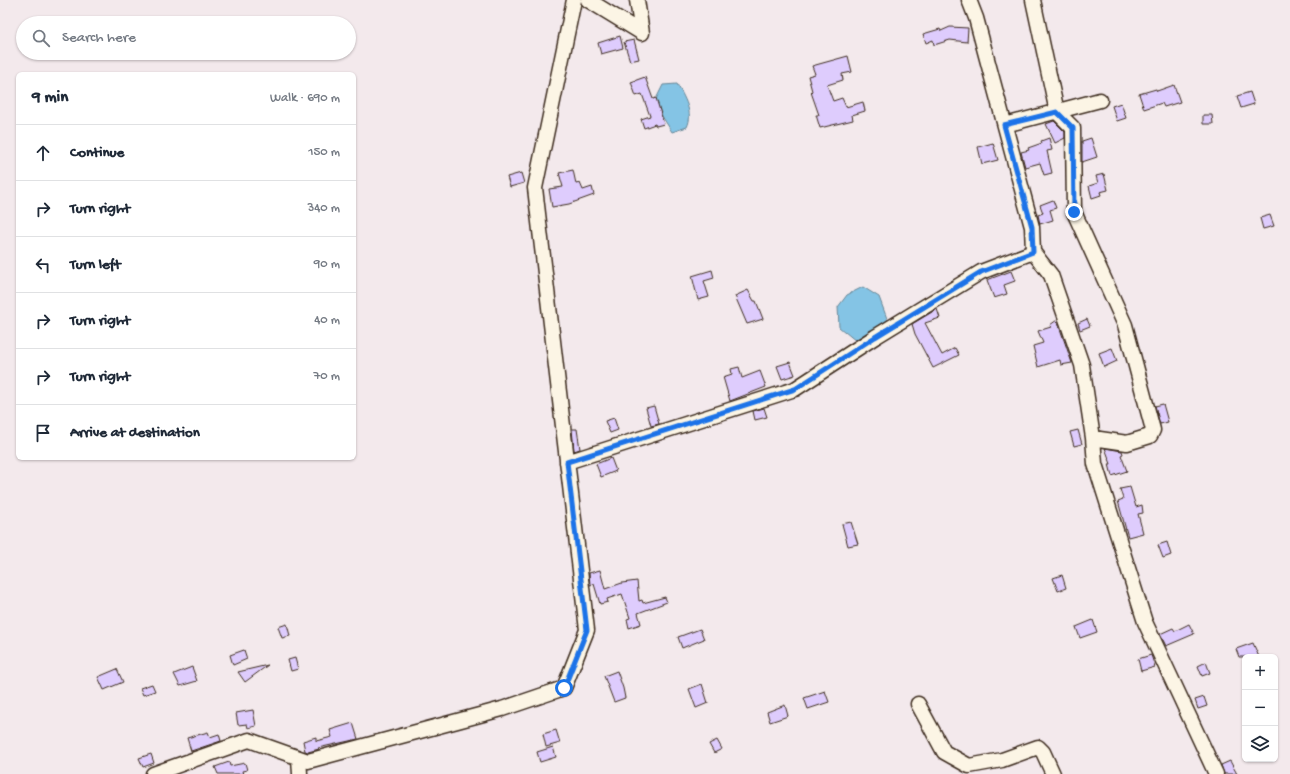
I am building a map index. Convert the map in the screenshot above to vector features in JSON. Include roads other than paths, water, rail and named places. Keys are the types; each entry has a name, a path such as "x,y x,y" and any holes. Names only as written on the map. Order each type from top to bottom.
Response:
{"street":[{"path":"153,774 249,740 308,761 502,709 564,688 587,630 535,188 574,0"},
{"path":"588,0 642,34 637,0"},
{"path":"970,0 1032,227 1033,252 1051,275 1082,365 1093,438 1095,464 1145,622 1216,774"},
{"path":"1033,0 1057,112 1073,128 1074,212 1125,325 1153,430 1150,436 1127,443 1093,438"},
{"path":"1004,125 1100,100"},
{"path":"567,462 795,389 875,337 981,272 1033,252"},
{"path":"918,704 944,752 970,766 1002,760 1038,747 1043,752 1053,774"},
{"path":"299,758 300,774"}],"water":[{"path":"677,84 689,111 689,122 687,127 672,132 662,116 656,99 663,85"},
{"path":"863,287 879,297 889,324 856,341 839,327 838,307 847,295"}]}
